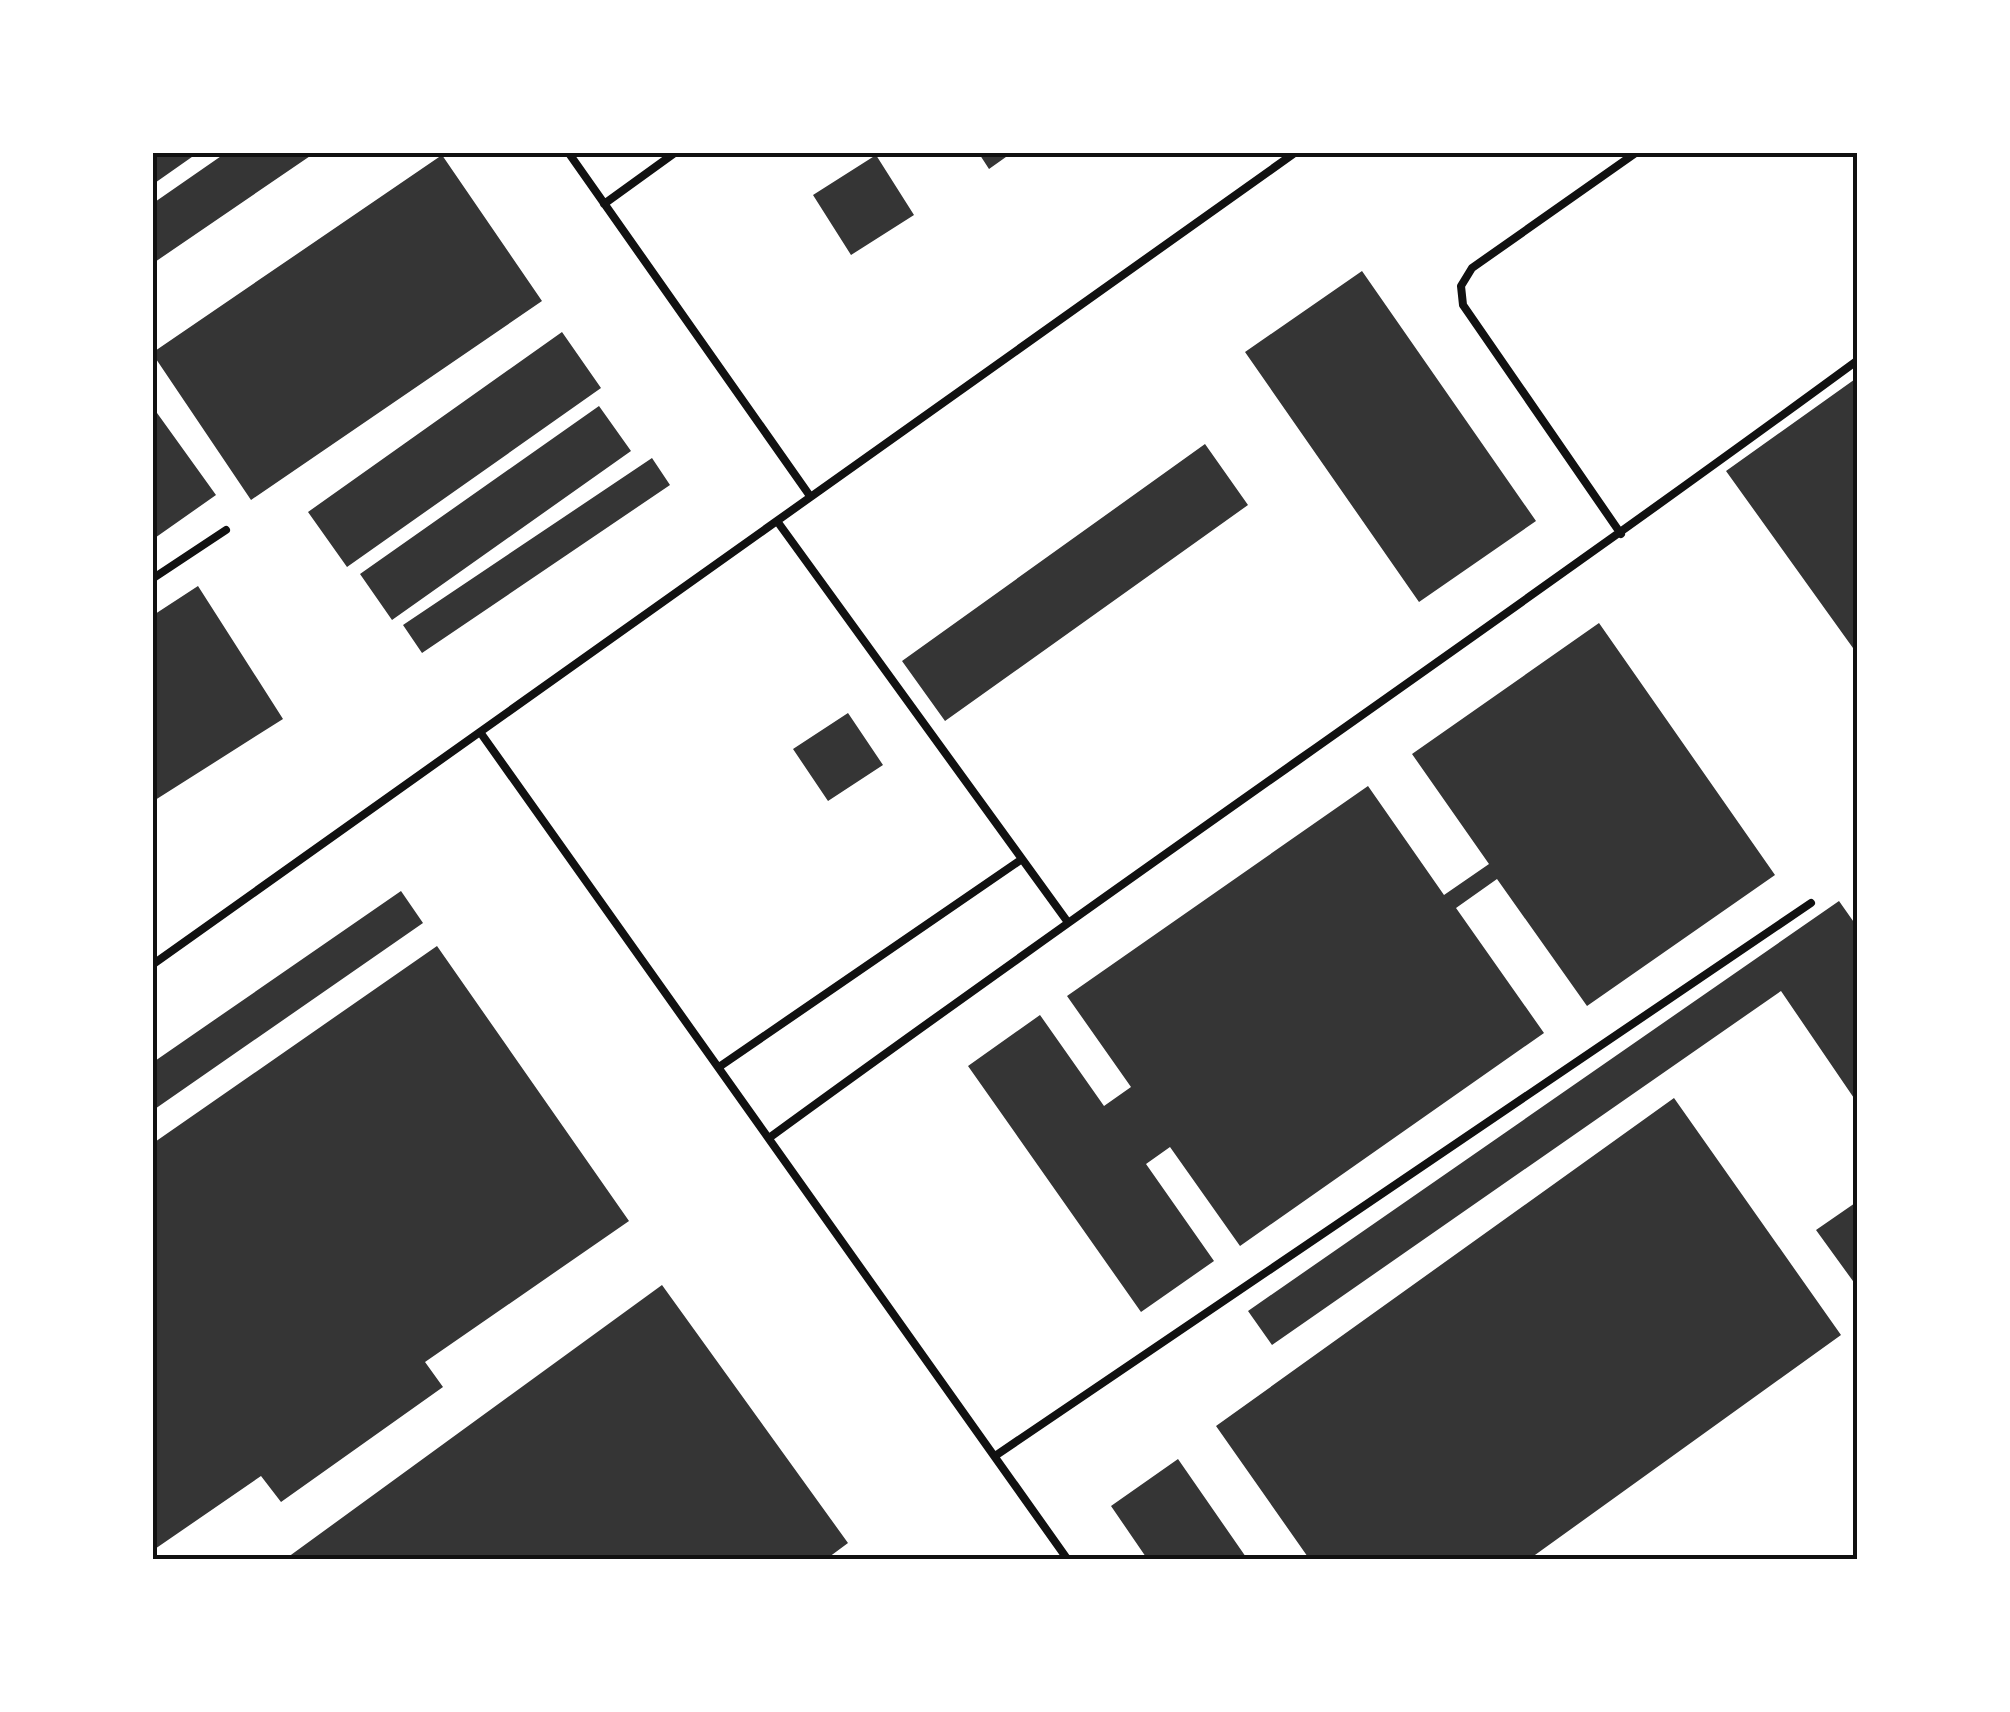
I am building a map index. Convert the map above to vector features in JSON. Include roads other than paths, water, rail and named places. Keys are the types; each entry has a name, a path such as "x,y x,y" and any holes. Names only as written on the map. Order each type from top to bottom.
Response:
{"lane":[{"path":"568,152 810,496"},
{"path":"604,204 676,152"},
{"path":"152,965 1296,152"},
{"path":"1621,534 1462,304 1461,286 1472,268 1637,152"},
{"path":"769,1138 1067,920 1621,534 1858,360"},
{"path":"777,521 1067,920"},
{"path":"152,579 226,530"},
{"path":"480,732 1068,1560"},
{"path":"719,1067 1022,860"},
{"path":"994,1456 1811,902"}]}
